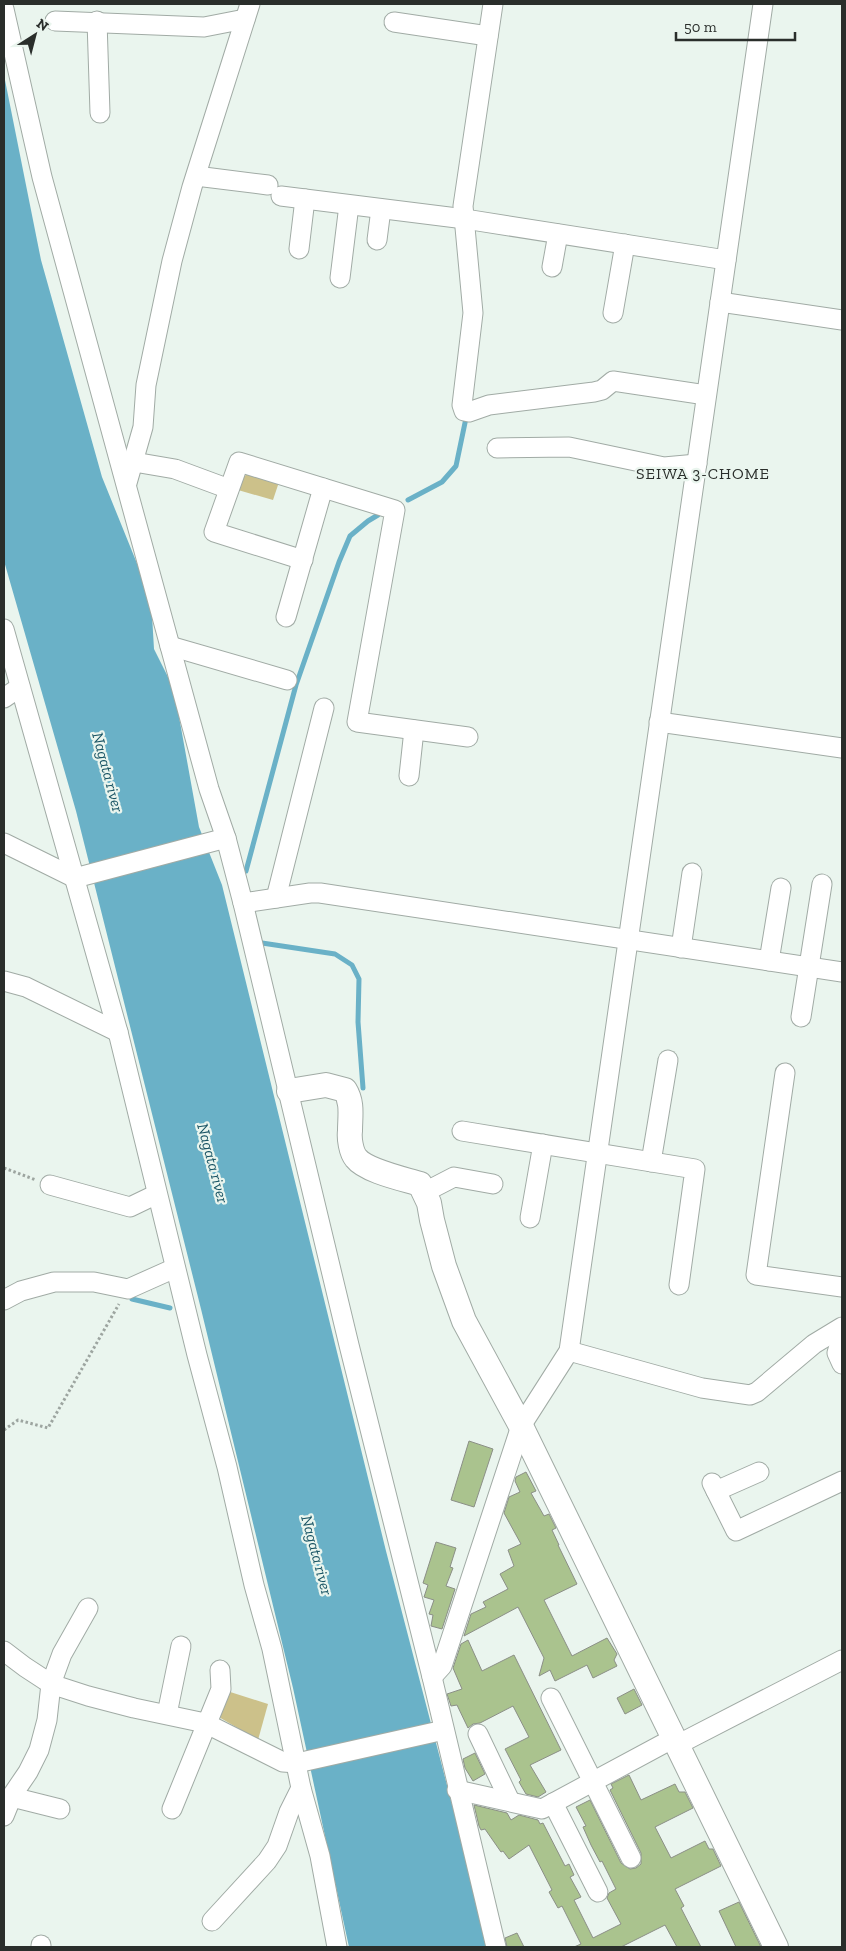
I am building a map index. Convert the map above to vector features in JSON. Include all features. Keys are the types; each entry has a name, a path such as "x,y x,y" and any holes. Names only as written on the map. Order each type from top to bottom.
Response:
{"street":[{"path":"493,4 463,206 472,313 462,405 464,411 469,412 489,405 594,392 602,390 613,381 706,395"},
{"path":"432,1677 442,1666 521,1426 569,1351 763,4"},
{"path":"4,9 42,177 209,789 226,838 243,902 349,1346 432,1677 442,1731 496,1947"},
{"path":"126,483 134,462 143,427 146,385 172,260 196,176 248,11"},
{"path":"55,21 204,27 248,11"},
{"path":"97,22 100,113"},
{"path":"394,22 488,36"},
{"path":"196,176 275,191 305,199 465,219 726,260"},
{"path":"299,249 305,199"},
{"path":"340,278 349,205"},
{"path":"377,240 381,209"},
{"path":"552,267 558,234"},
{"path":"613,313 625,244"},
{"path":"720,302 842,320"},
{"path":"497,448 569,448 664,467 696,464"},
{"path":"134,462 175,469 229,489"},
{"path":"302,560 214,532 239,462 395,510 357,722 468,737"},
{"path":"286,617 323,488"},
{"path":"4,629 118,1032 175,1268 228,1467 254,1585 272,1650 299,1763 301,1788 320,1856 337,1947"},
{"path":"170,646 287,680"},
{"path":"4,698 20,687"},
{"path":"276,898 324,708"},
{"path":"659,722 842,748"},
{"path":"409,776 414,730"},
{"path":"4,843 75,878 226,838"},
{"path":"681,948 692,873"},
{"path":"801,1017 822,884"},
{"path":"769,961 781,888"},
{"path":"243,902 310,892 320,893 842,972"},
{"path":"4,981 26,987 118,1032"},
{"path":"651,1162 668,1060"},
{"path":"785,1073 756,1275 842,1288"},
{"path":"289,1091 326,1085 346,1090 351,1110 349,1134 355,1157 366,1166 420,1184 429,1204 444,1266 464,1321 521,1426 776,1947"},
{"path":"462,1131 695,1169 679,1285"},
{"path":"530,1218 543,1144"},
{"path":"424,1192 454,1177 493,1184"},
{"path":"50,1185 130,1207 157,1194"},
{"path":"4,1300 21,1291 54,1282 94,1282 128,1289 175,1268"},
{"path":"569,1351 702,1388 750,1395 757,1392 814,1344 842,1327"},
{"path":"842,1336 836,1353 842,1364"},
{"path":"758,1472 714,1487 736,1531 842,1481"},
{"path":"4,1816 12,1797 39,1750 47,1720 51,1684 62,1654 88,1608"},
{"path":"167,1714 181,1646"},
{"path":"4,1651 24,1667 51,1684 106,1701 205,1723 283,1762 299,1763 442,1731"},
{"path":"458,1790 542,1809 592,1782 842,1660"},
{"path":"172,1809 220,1689 220,1670"},
{"path":"551,1698 631,1858"},
{"path":"478,1734 510,1801"},
{"path":"212,1921 268,1861 277,1846 289,1812 301,1788"},
{"path":"12,1797 60,1809"},
{"path":"553,1803 598,1892"}],"path":[{"path":"4,1168 50,1185"},
{"path":"4,1430 18,1420 48,1428 128,1289"}],"shaded area":[{"path":"249,473 279,482 273,500 238,490 243,477"},
{"path":"224,1690 268,1704 258,1740 212,1713"}],"water":[{"name":"Nagata river","path":"4,75 41,260 102,477 151,598 154,649 174,689 199,827 222,885 386,1551 472,1881 487,1947 349,1947 293,1688 201,1309 76,811 4,561"}],"building":[{"path":"469,1441 493,1449 474,1507 451,1500"},
{"path":"526,1472 536,1491 531,1493 544,1516 549,1514 556,1528 552,1530 558,1545 577,1584 544,1600 572,1656 607,1638 617,1654 614,1660 617,1666 593,1678 587,1665 555,1681 550,1670 539,1676 544,1658 518,1607 464,1636 471,1614 486,1607 483,1602 508,1589 500,1574 514,1566 508,1550 521,1544 504,1513 509,1497 520,1492 515,1481 516,1477"},
{"path":"436,1542 456,1548 450,1567 453,1568 446,1586 455,1589 442,1629 431,1626 433,1615 429,1614 434,1600 424,1597 428,1585 423,1583"},
{"path":"468,1640 482,1671 514,1655 561,1750 530,1765 546,1792 538,1797 526,1794 505,1749 529,1737 513,1706 468,1728 457,1705 451,1706 447,1694 462,1689 453,1668 461,1644"},
{"path":"634,1689 642,1705 625,1714 617,1698"},
{"path":"475,1753 485,1774 473,1781 465,1768 463,1759"},
{"path":"629,1775 641,1800 675,1784 679,1792 685,1792 693,1808 655,1827 671,1858 705,1841 709,1849 713,1849 721,1866 675,1889 684,1906 681,1908 701,1947 677,1947 665,1925 621,1947 574,1947 581,1944 562,1906 558,1908 549,1892 552,1890 529,1845 509,1859 503,1851 501,1852 485,1829 481,1830 479,1826 474,1805 507,1813 511,1820 519,1815 538,1820 540,1824 543,1823 565,1866 569,1864 574,1875 570,1877 581,1897 574,1900 593,1938 621,1924 607,1898 609,1893 616,1889 602,1861 600,1862 591,1845 583,1827 586,1826 576,1807 590,1800 621,1863 630,1869 636,1868 641,1864 641,1853 610,1790 613,1788 611,1784"},
{"path":"739,1902 761,1947 736,1947 719,1911"},
{"path":"517,1933 524,1947 507,1947 505,1938"}],"waterway":[{"path":"408,500 442,482 456,466 466,418"},
{"path":"246,871 296,685 339,562 350,536 378,515"},
{"path":"262,943 335,954 352,965 359,979 358,1022 363,1088"},
{"path":"132,1299 170,1308"}],"district":[{"name":"SEIWA 3-CHOME","path":"703,473"}]}
